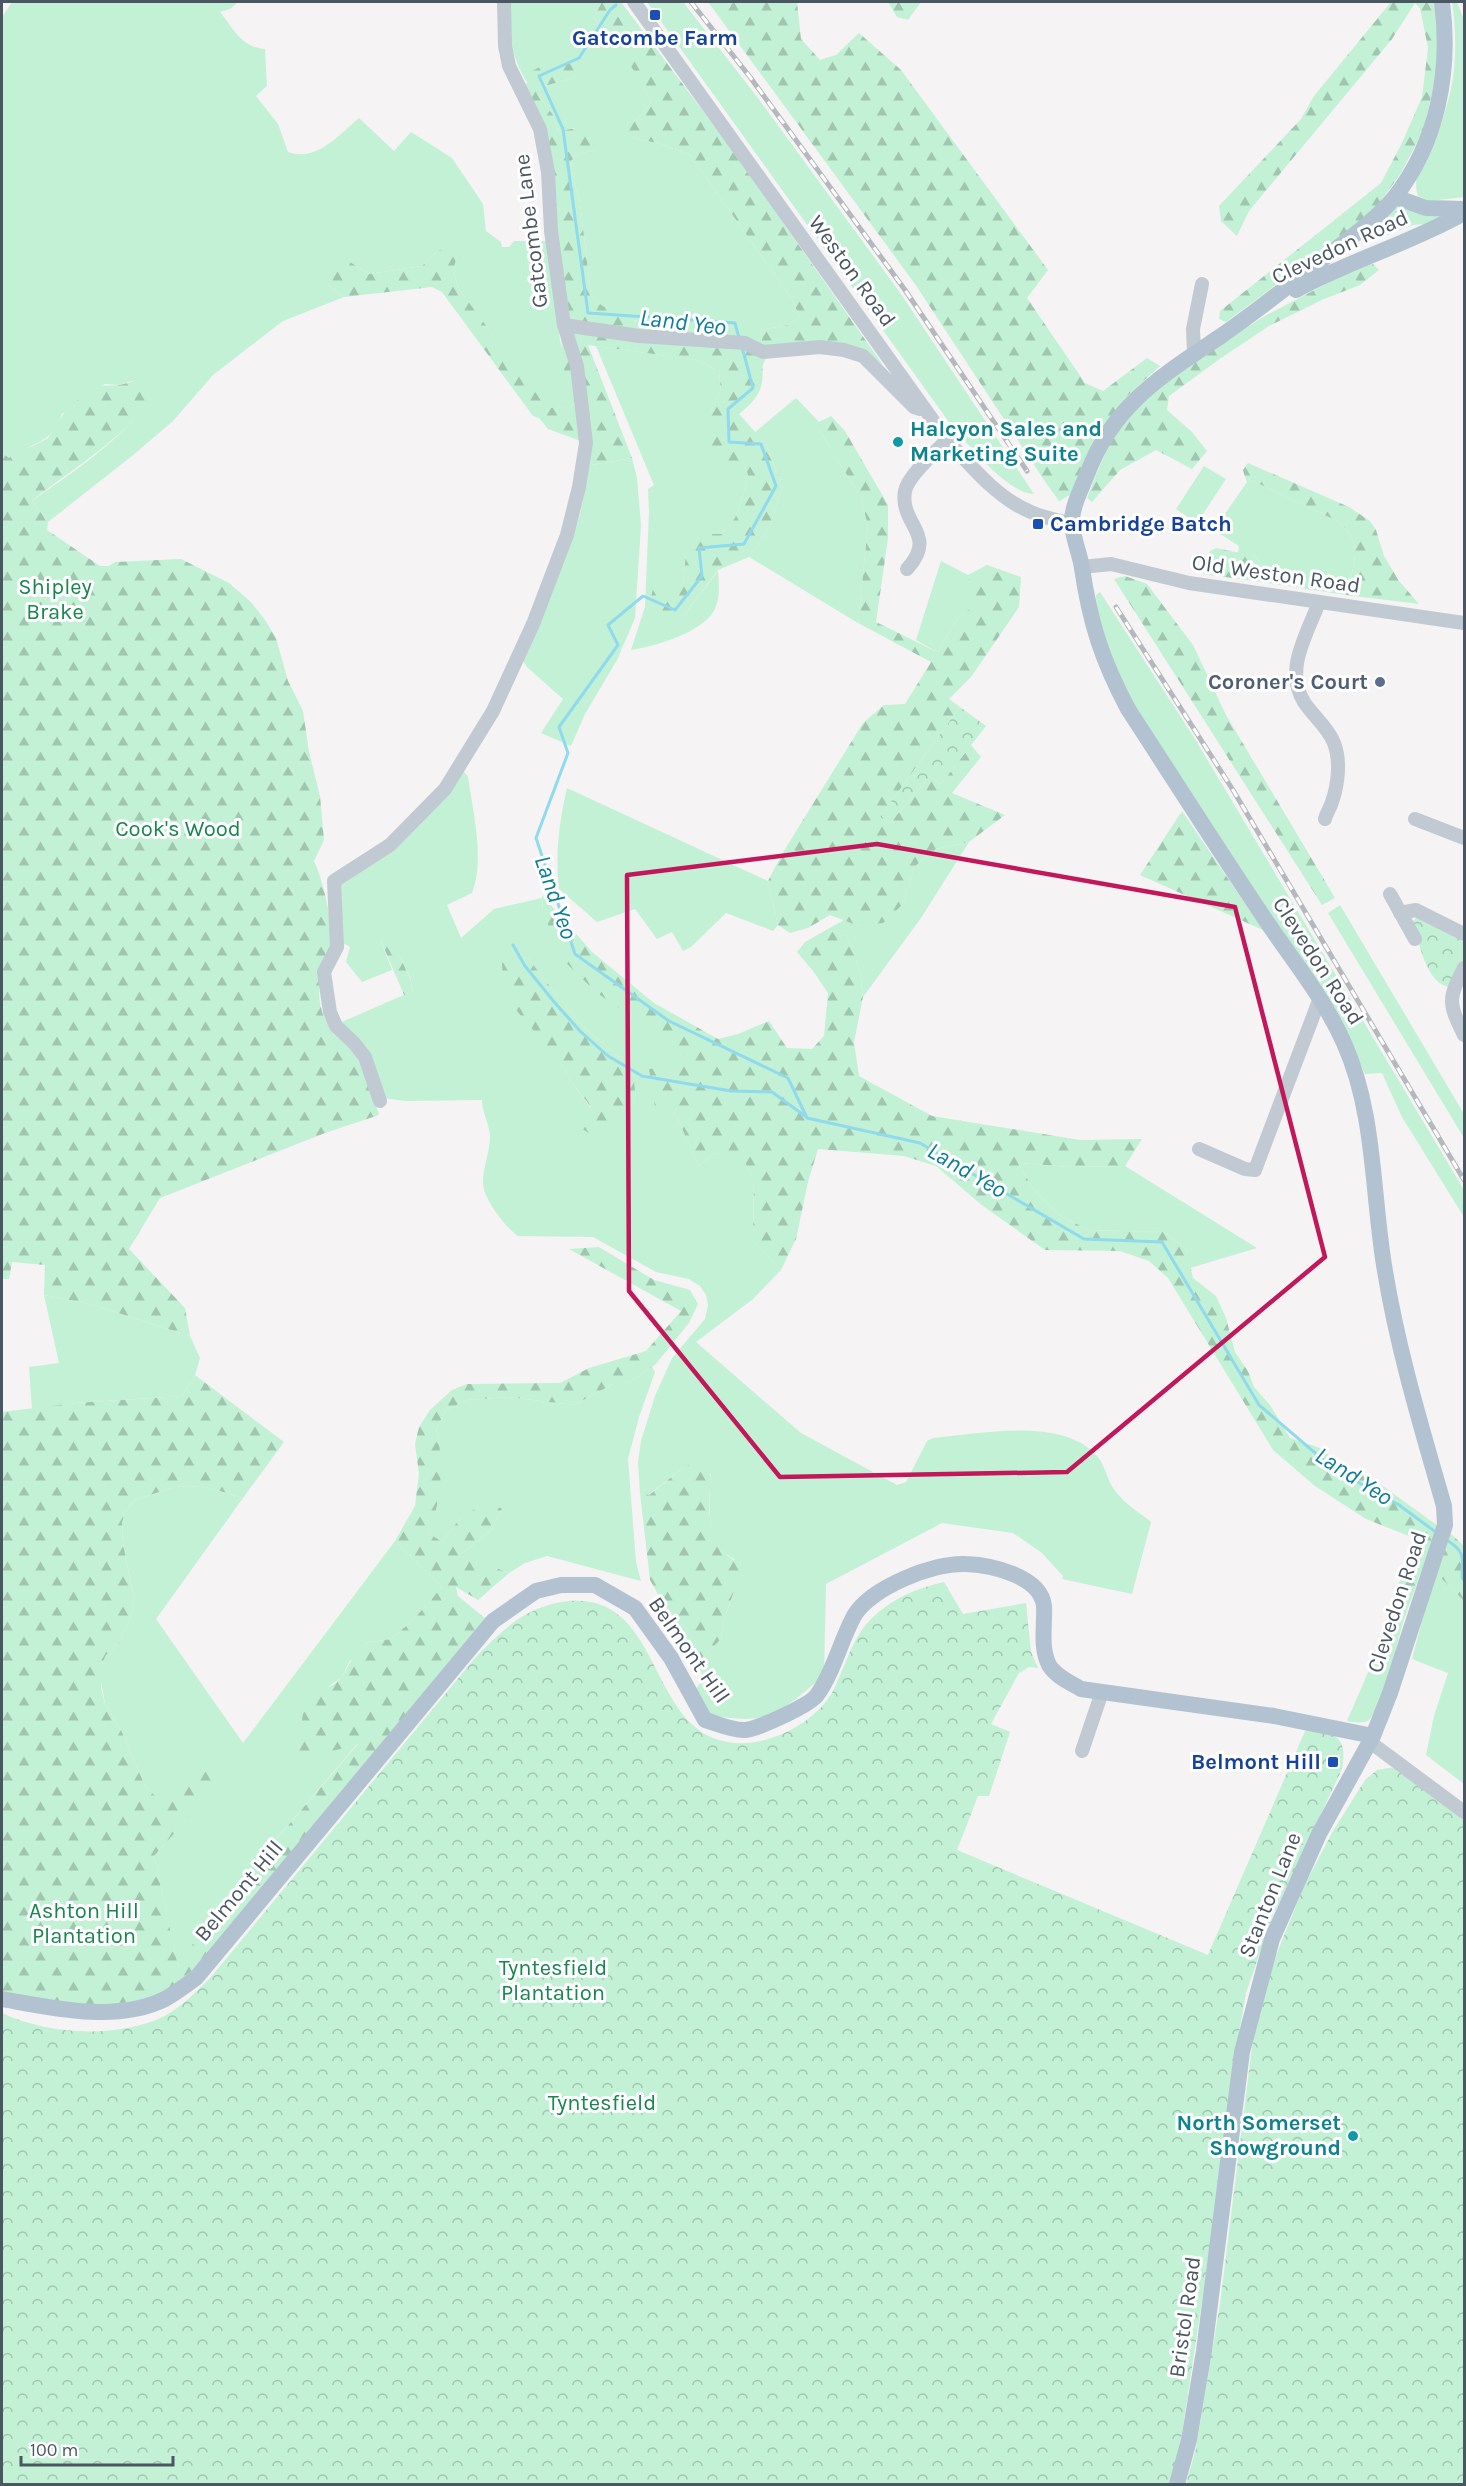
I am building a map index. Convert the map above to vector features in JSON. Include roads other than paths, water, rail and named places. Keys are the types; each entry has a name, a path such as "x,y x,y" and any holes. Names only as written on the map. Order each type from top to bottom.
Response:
{"main road":[{"path":"1395,197 1423,151 1438,106 1445,51 1442,2"},
{"name":"Clevedon Road","path":"1256,312 1366,225 1395,197 1426,208 1464,211"},
{"name":"Clevedon Road","path":"1371,1739 1390,1693 1443,1537 1444,1506 1403,1365 1384,1263 1369,1134 1356,1078 1344,1043 1320,998 1269,925 1128,709 1101,652 1088,610 1082,567 1072,524 1076,503 1094,456 1107,433 1138,395 1194,353 1256,312 1332,270 1443,225 1464,211"},
{"name":"Clevedon Road","path":"1366,225 1371,241 1377,243 1412,230 1443,225"},
{"name":"Belmont Hill","path":"2,1999 82,2013 125,2009 164,1999 196,1978 493,1621 536,1591 561,1585 595,1586 635,1608 671,1658 705,1720 744,1730 779,1718 816,1697 836,1662 855,1615 873,1597 896,1581 927,1570 964,1563 998,1569 1017,1576 1034,1587 1044,1604 1044,1641 1049,1665 1062,1678 1082,1689 1274,1716 1371,1739"},
{"name":"Stanton Lane","path":"1230,2154 1242,2052 1272,1939 1318,1834 1371,1739"},
{"name":"Bristol Road","path":"1177,2484 1189,2440 1204,2351 1230,2154"}],"street":[{"name":"Gatcombe Lane","path":"504,2 505,46 509,66 540,129 548,172 551,231 564,325 639,336 741,343 763,352 820,347 844,350 863,356 914,407 925,410"},
{"name":"Weston Road","path":"634,2 947,440 1003,495 1029,512 1072,524"},
{"path":"1194,353 1193,329 1202,285"},
{"path":"380,1101 365,1057 336,1026 330,1012 324,972 337,946 334,881 390,844 445,789 493,711 533,624 567,535 586,443 577,366 564,325"},
{"path":"907,569 920,550 920,537 905,503 905,488 947,440"},
{"name":"Old Weston Road","path":"1082,567 1111,564 1189,583 1464,622"},
{"path":"1319,602 1295,664 1295,681 1304,702 1334,743 1337,779 1325,819"},
{"path":"1415,819 1464,838"},
{"path":"1390,894 1415,939"},
{"path":"1400,913 1416,910 1464,934"},
{"path":"1464,968 1451,992 1456,1018 1464,1035"},
{"path":"1199,1149 1245,1169 1255,1170 1320,998"},
{"path":"1082,1751 1102,1692"},
{"path":"1371,1739 1464,1812"}],"waterway":[{"name":"Land Yeo","path":"616,5 610,10 579,58 539,76 563,129 588,313 735,323 739,338"},
{"name":"Land Yeo","path":"742,347 753,388 728,409 729,442 761,444 776,486 744,544 699,548 702,576 675,610 643,596 608,625 618,645 559,727 568,753 536,838 575,954 669,1021 788,1078 807,1118 920,1143 1084,1239 1162,1242 1259,1405 1334,1469 1399,1505 1437,1533"},
{"path":"513,945 525,966 581,1032 608,1056 642,1076 731,1091 772,1092 805,1116"},
{"name":"Land Yeo","path":"1445,1539 1456,1547 1461,1555 1464,1580"}],"railway":[{"path":"691,2 750,77 905,290 1027,471"},
{"path":"1116,607 1233,790 1464,1180"}],"place":[{"name":"Gatcombe Farm","path":"655,15"},
{"name":"Halcyon Sales and Marketing Suite","path":"898,442"},
{"name":"Cambridge Batch","path":"1038,524"},
{"name":"Coroner's Court","path":"1380,682"},
{"name":"Belmont Hill","path":"1333,1762"},
{"name":"North Somerset Showground","path":"1353,2136"}],"park label":[{"name":"Shipley Brake","path":"55,600"},
{"name":"Cook's Wood","path":"178,829"},
{"name":"Ashton Hill Plantation","path":"84,1924"},
{"name":"Tyntesfield Plantation","path":"553,1980"},
{"name":"Tyntesfield","path":"602,2103"}]}
